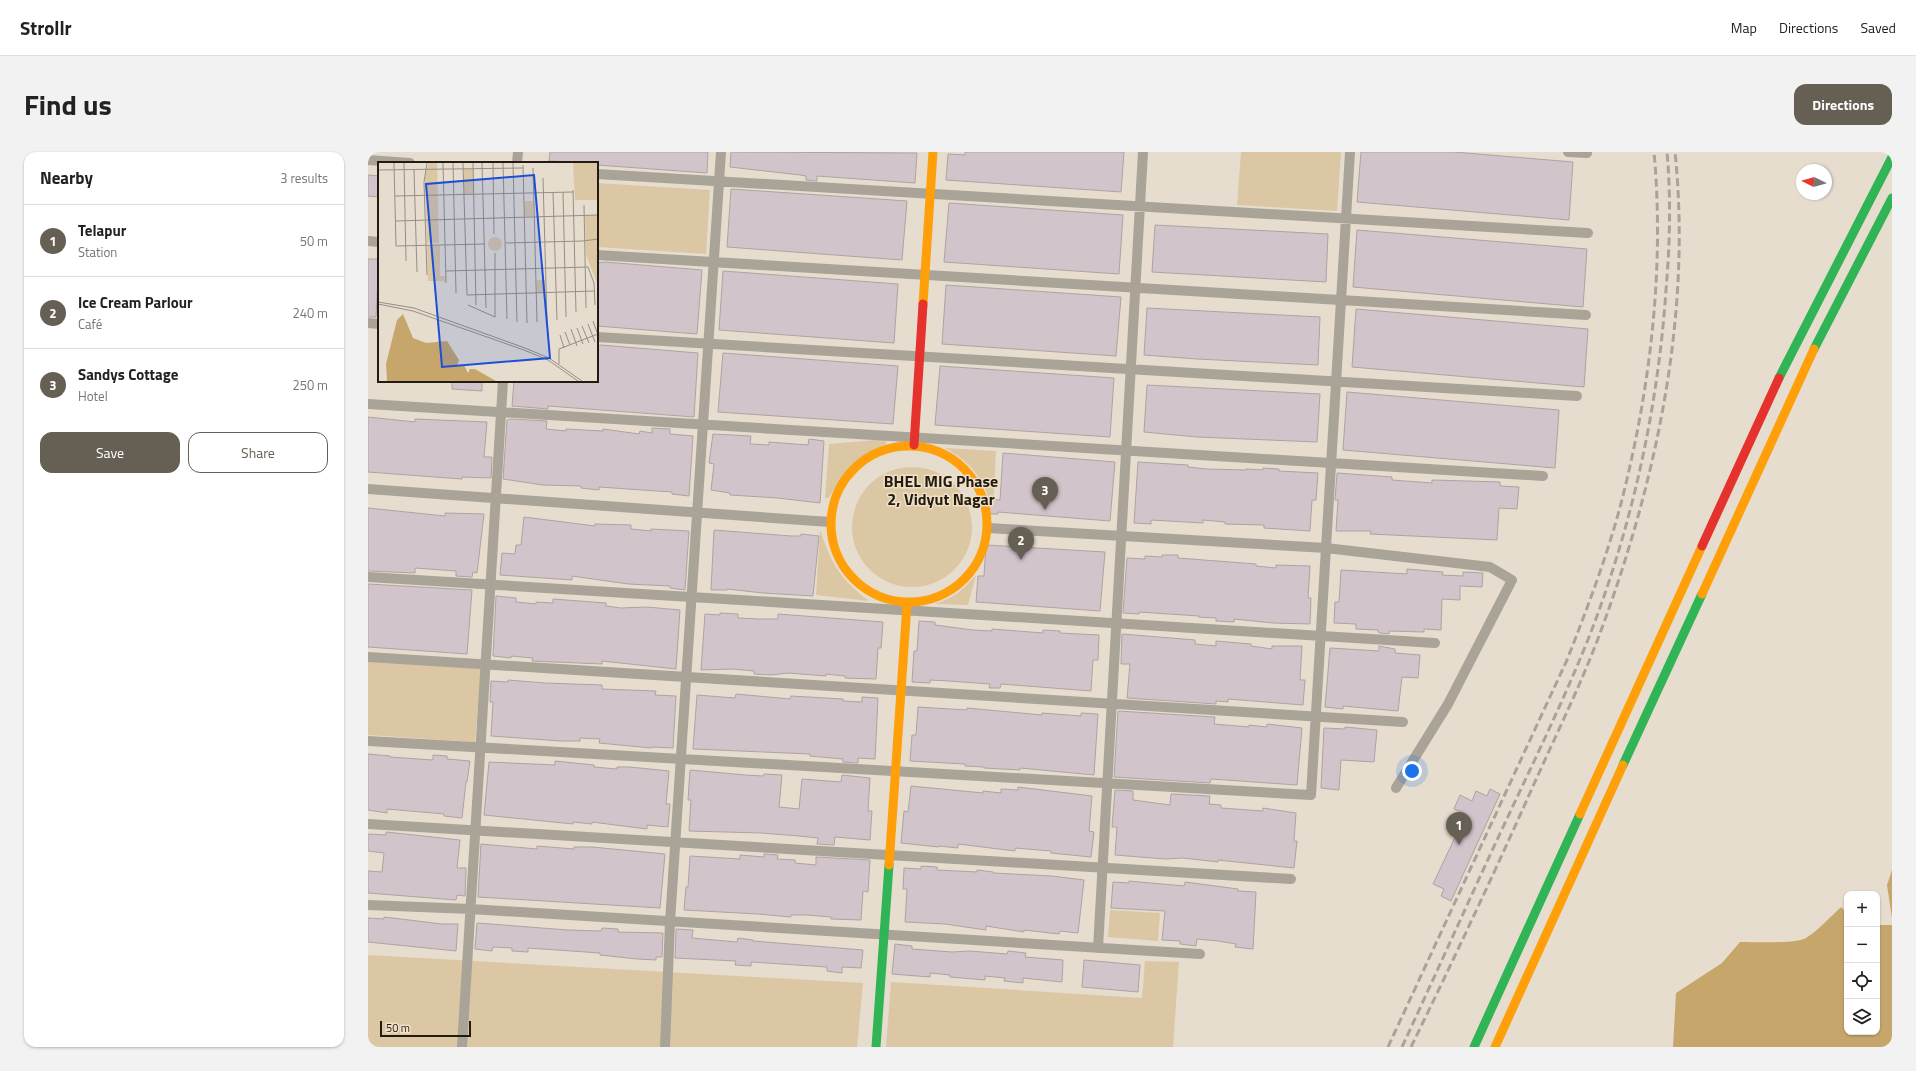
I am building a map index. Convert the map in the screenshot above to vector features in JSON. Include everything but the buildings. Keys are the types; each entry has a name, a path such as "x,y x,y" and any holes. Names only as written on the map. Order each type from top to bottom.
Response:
{"street":[{"path":"517,162 518,152"},
{"path":"665,1047 670,922 721,152"},
{"path":"914,441 933,152"},
{"path":"1098,948 1143,152"},
{"path":"368,741 681,758 1312,796 1350,152"},
{"path":"1568,152 1587,153"},
{"path":"1474,1047 1790,354 1892,157"},
{"path":"368,160 396,162"},
{"path":"598,174 1588,233"},
{"path":"1495,1047 1807,362 1892,198"},
{"path":"368,241 378,242"},
{"path":"598,255 1586,315"},
{"path":"368,323 378,324"},
{"path":"598,337 1577,396"},
{"path":"462,1047 504,382"},
{"path":"368,404 703,424 914,441 1126,450 1542,476"},
{"path":"914,441 938,450 959,463 975,481 985,504 988,528 982,552 970,574 952,590 930,600 907,607 882,599 861,587 844,569 834,547 830,522 835,497 847,475 866,458 889,448 914,441"},
{"path":"368,489 830,522"},
{"path":"988,528 1326,548 1490,567 1512,580 1448,704 1396,788"},
{"path":"368,578 692,597 907,607 1116,623 1435,643"},
{"path":"876,1047 907,607"},
{"path":"368,657 1403,722"},
{"path":"368,824 476,829 1291,879"},
{"path":"368,905 471,909 1200,954"}],"shaded area":[{"path":"1241,152 1341,152 1337,211 1237,205"},
{"path":"598,183 710,190 706,254 598,247"},
{"path":"886,439 886,444 860,459 847,472 830,496 825,498 829,444"},
{"path":"945,448 996,451 993,509 981,480 976,473 963,460"},
{"path":"912,467 924,468 935,472 945,477 954,485 962,494 967,504 971,515 971,539 967,550 962,560 954,569 945,577 935,582 924,586 912,587 900,586 889,582 879,577 870,569 862,560 857,550 853,539 852,527 853,515 857,504 862,494 870,485 879,477 889,472 900,468"},
{"path":"820,530 828,552 838,570 859,593 869,601 816,595"},
{"path":"976,575 968,605 935,604 958,593"},
{"path":"368,661 481,669 475,742 368,735"},
{"path":"1892,870 1892,918 1887,885"},
{"path":"1841,907 1844,910 1844,1035 1880,1035 1880,925 1892,925 1892,1047 1673,1047 1676,993 1722,963 1740,942 1801,940 1806,938"},
{"path":"1110,910 1160,913 1158,941 1108,937"},
{"path":"368,955 863,983 857,1047 368,1047"},
{"path":"1145,961 1179,962 1173,1047 886,1047 891,982 1142,998"}],"railway":[{"path":"1388,1047 1567,660 1615,525 1636,439 1654,317 1658,234 1654,152"},
{"path":"1402,1047 1569,685 1591,632 1619,549 1641,464 1657,377 1662,334 1669,238 1669,186 1667,152"},
{"path":"1411,1047 1457,952 1583,676 1599,636 1619,578 1637,519 1653,459 1665,398 1673,337 1678,275 1679,214 1675,152"}],"traffic: fast":[{"path":"1779,378 1892,157"},
{"path":"1814,349 1892,198"},
{"path":"1623,765 1702,594"},
{"path":"1474,1047 1580,814"},
{"path":"876,1047 889,865"}],"traffic: slow":[{"path":"923,304 933,152"},
{"path":"1702,594 1814,349"},
{"path":"901,446 917,446 932,449 946,455 959,463 970,474 984,501 987,524 986,539 978,561 970,574 959,585 932,599 917,602 901,602 886,599 872,593 859,585 848,574 834,547 831,532 831,516 834,501 840,487 848,474 859,463 886,449 901,446"},
{"path":"1580,814 1702,546"},
{"path":"889,865 907,604"},
{"path":"1495,1047 1623,765"}],"traffic: jam":[{"path":"914,445 923,304"},
{"path":"1702,546 1779,378"}],"place":[{"name":"Sandys Cottage","path":"1045,510"},
{"name":"Ice Cream Parlour","path":"1021,560"},
{"name":"Telapur","path":"1459,845"}],"district":[{"name":"BHEL MIG Phase 2, Vidyut Nagar","path":"941,490"}]}
